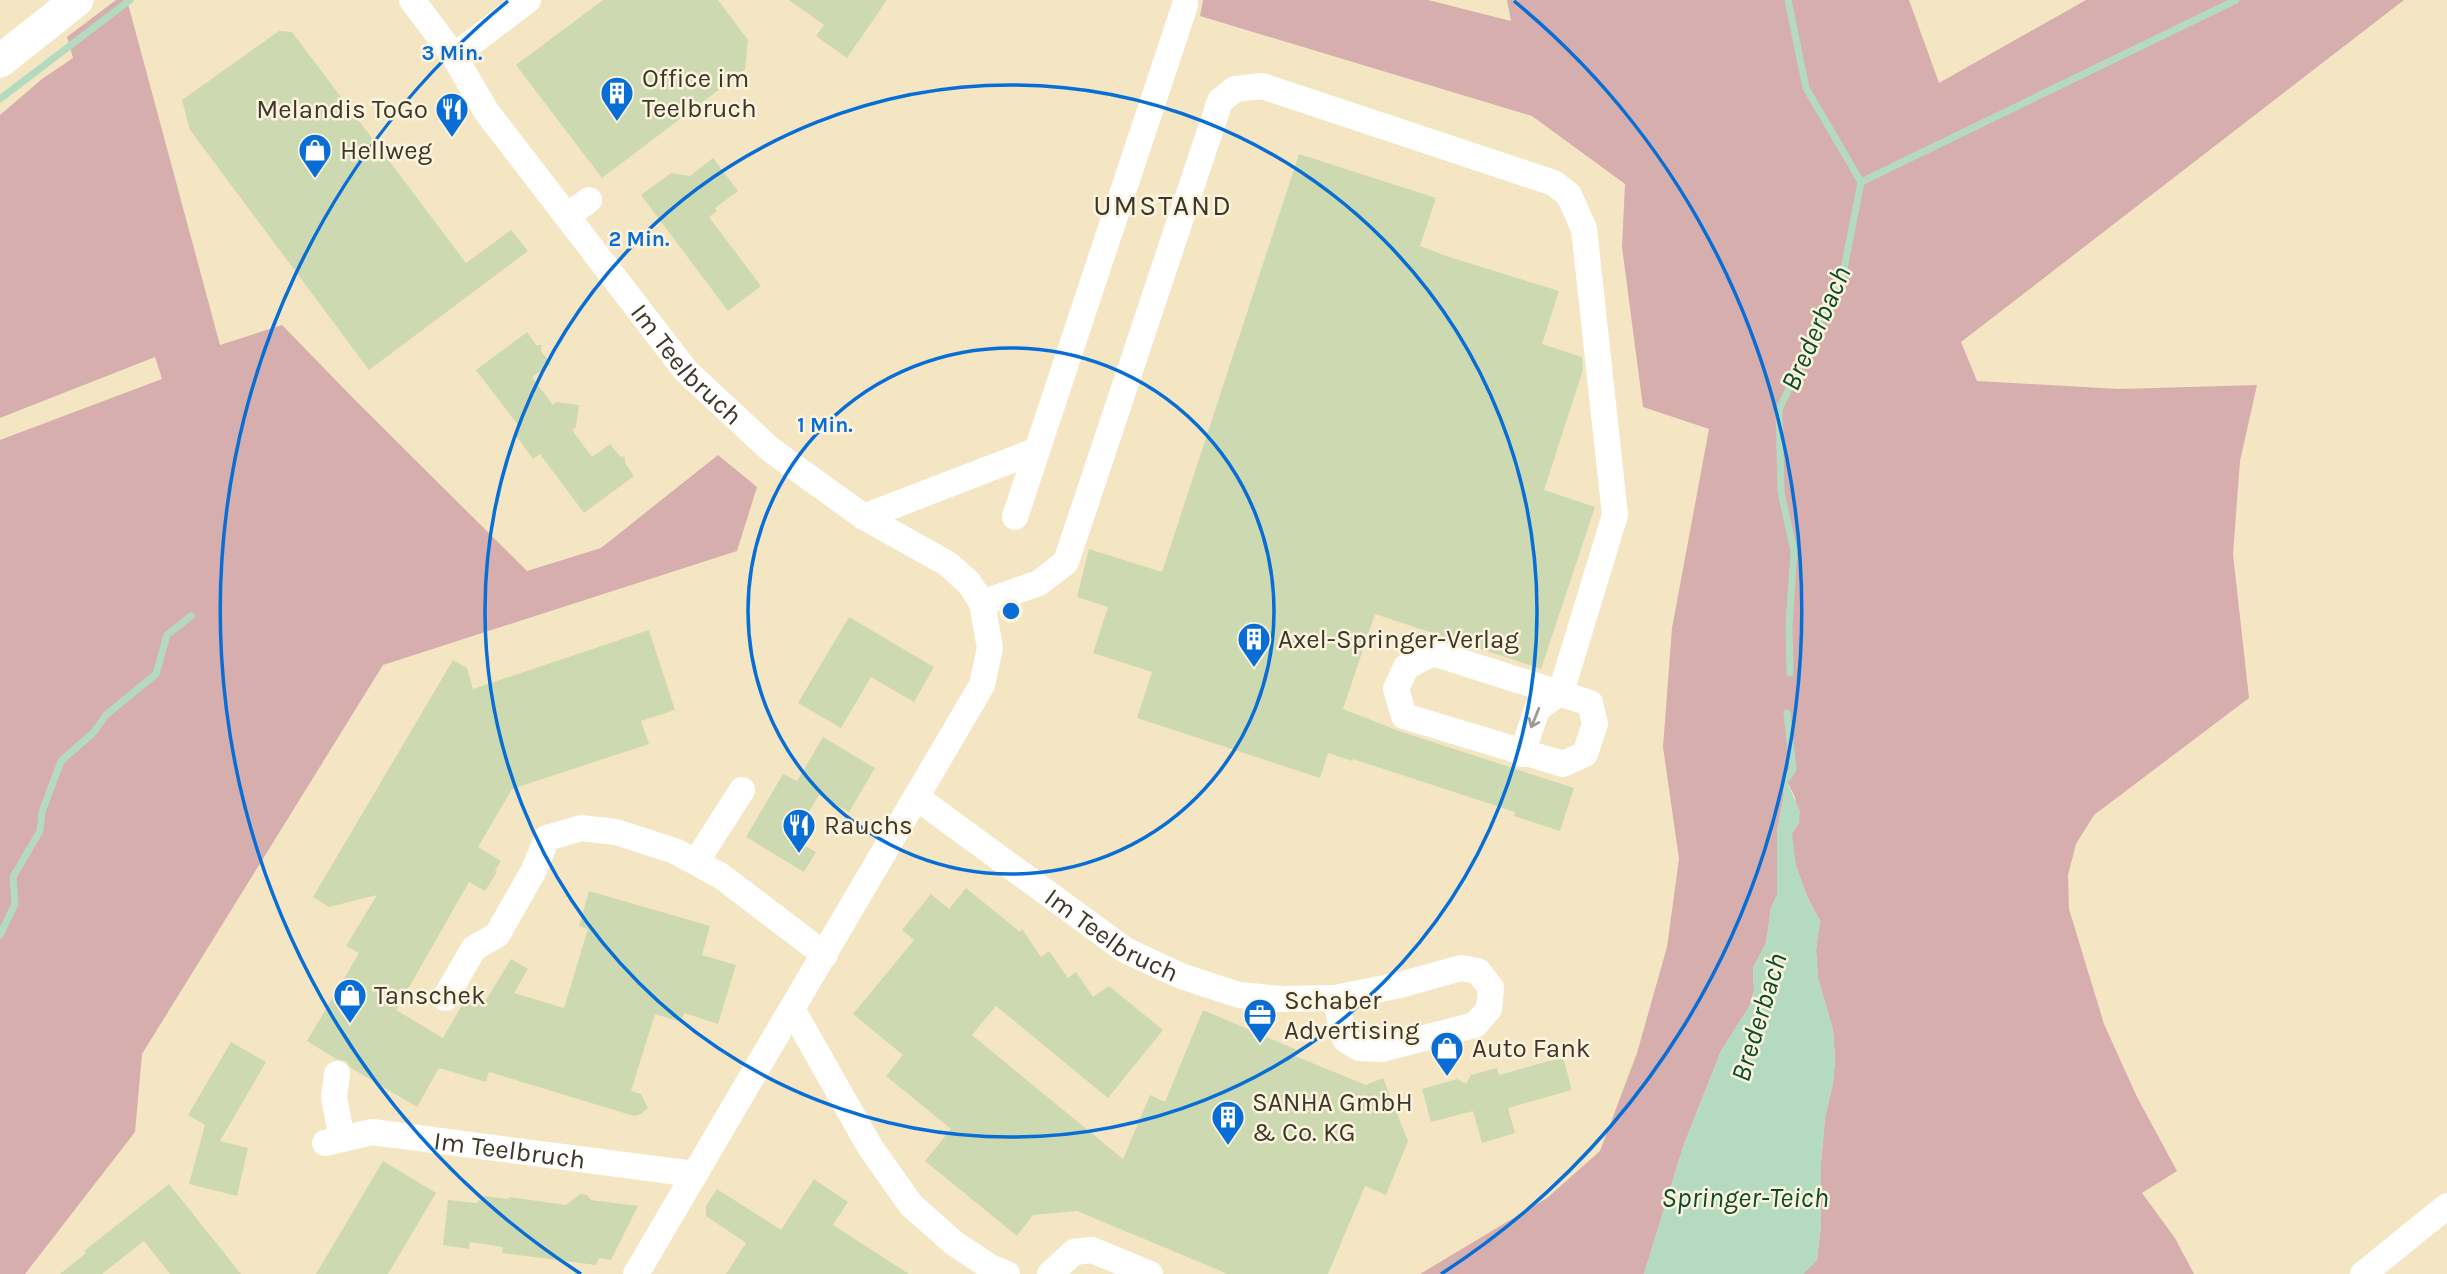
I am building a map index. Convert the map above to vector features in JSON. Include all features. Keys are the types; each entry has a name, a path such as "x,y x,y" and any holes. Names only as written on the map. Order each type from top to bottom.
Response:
{"main road":[{"path":"0,61 77,0"}],"street":[{"name":"Im Teelbruch","path":"412,0 454,56 486,111 686,371 771,450 864,517 948,564 969,583 982,603 990,648 982,685 636,1274"},
{"path":"454,56 528,0"},
{"path":"1015,517 1185,5"},
{"path":"982,603 1039,583 1066,562 1220,101 1235,89 1262,86 1554,183 1569,195 1584,229 1615,515 1561,692 1536,709 1522,754"},
{"path":"567,216 589,200"},
{"path":"864,517 1035,451"},
{"path":"1433,653 1561,692 1590,703 1595,724 1584,754 1563,764 1522,754 1404,716 1396,690 1406,667 1433,653"},
{"path":"696,862 742,790"},
{"name":"Im Teelbruch","path":"916,797 1125,950 1181,976 1239,995 1281,999 1335,998 1399,985 1461,968 1478,971 1491,988 1489,1009 1475,1025 1382,1049 1359,1048 1345,1039 1335,998"},
{"path":"445,998 474,948 497,935 534,870 547,838 580,828 616,832 674,851 696,862 721,876 825,956"},
{"path":"792,1009 870,1147 911,1205 954,1243 990,1267 1007,1274"},
{"name":"Im Teelbruch","path":"337,1074 334,1141 372,1132 694,1174"},
{"path":"2363,1274 2447,1207"},
{"path":"1050,1274 1074,1252 1092,1250 1150,1274"}],"shaded area":[{"path":"116,0 127,0 220,345 282,325 527,571 601,548 718,455 757,487 737,551 383,665 142,1054 135,1132 25,1274 0,1274 0,440 162,379 155,357 0,418 0,115 42,79 73,58 67,37"},
{"path":"1203,0 1428,0 1511,21 1507,0 1909,0 1939,83 2086,0 2404,0 1961,342 1977,381 2119,389 2257,385 2240,461 2233,554 2249,698 2094,815 2076,844 2068,875 2069,909 2104,1024 2137,1097 2177,1171 2142,1193 2175,1238 2194,1274 1803,1274 1817,1260 1821,1225 1821,1162 1835,1060 1833,1030 1818,978 1816,950 1820,921 1807,896 1792,845 1792,833 1799,823 1795,797 1787,782 1795,773 1782,780 1784,795 1777,832 1777,895 1771,908 1766,943 1753,968 1754,991 1749,1007 1721,1051 1683,1147 1644,1274 1420,1274 1547,1198 1600,1151 1637,1053 1667,947 1679,859 1663,747 1672,628 1709,429 1643,407 1622,247 1625,184 1532,116 1200,16"}],"water":[{"name":"Springer-Teich","path":"1793,769 1795,773 1787,783 1800,811 1799,823 1792,833 1796,866 1820,921 1816,950 1818,978 1833,1030 1835,1060 1821,1162 1821,1225 1817,1260 1803,1274 1644,1274 1683,1147 1721,1051 1749,1007 1754,991 1753,968 1766,943 1771,908 1777,894 1777,832 1784,795 1782,780"}],"building":[{"name":"Office im Teelbruch","path":"603,0 718,0 748,40 745,70 602,178 516,65"},
{"path":"789,0 887,0 847,58 816,36 824,25"},
{"name":"Hellweg","path":"279,31 292,32 466,263 511,230 528,251 369,370 190,130 182,100"},
{"path":"1299,154 1436,198 1420,246 1559,291 1542,344 1582,357 1583,370 1544,490 1595,507 1541,669 1375,614 1343,709 1399,731 1574,788 1560,831 1514,816 1515,812 1353,759 1352,761 1328,753 1320,778 1137,718 1152,672 1093,653 1108,607 1077,597 1089,549 1162,572"},
{"path":"713,158 738,191 715,208 717,211 709,217 761,286 728,311 641,195 671,173 690,176"},
{"path":"527,332 536,345 542,345 541,351 551,364 532,377 553,405 556,402 579,405 576,427 572,430 592,457 610,444 620,456 625,457 625,463 634,476 584,513 540,454 533,459 514,433 521,429 476,370"},
{"path":"849,617 934,667 914,702 871,677 841,728 798,703"},
{"path":"649,630 675,710 641,721 649,744 512,789 478,847 501,861 495,871 497,872 485,891 469,882 396,1010 443,1038 470,991 486,1000 511,959 528,969 514,993 564,1008 588,929 579,926 589,891 710,926 702,955 736,965 718,1024 684,1013 681,1022 655,1014 631,1091 641,1094 648,1108 634,1116 489,1072 486,1082 439,1068 417,1107 351,1068 346,1061 336,1059 307,1041 359,953 346,946 377,895 329,907 313,897 453,660 467,668 473,689"},
{"path":"823,737 875,768 849,812 819,795 793,839 816,852 804,872 746,837 783,774 797,781"},
{"path":"966,888 1020,932 1022,929 1041,957 1049,951 1068,978 1076,972 1093,997 1109,986 1163,1030 1108,1098 996,1006 972,1035 1123,1159 1150,1095 1165,1102 1203,1010 1297,1050 1295,1056 1366,1085 1383,1078 1408,1141 1386,1195 1365,1186 1328,1274 1228,1274 1077,1211 1033,1215 1017,1236 925,1161 951,1129 886,1076 903,1055 853,1014 914,940 902,930 931,894 949,909"},
{"path":"231,1042 266,1062 220,1141 248,1148 237,1196 189,1184 205,1125 188,1115"},
{"path":"1563,1057 1572,1090 1508,1108 1515,1133 1482,1143 1473,1111 1431,1122 1422,1089 1457,1079 1466,1084 1471,1075 1497,1068 1499,1075"},
{"path":"383,1161 436,1193 388,1274 316,1274"},
{"path":"814,1179 848,1202 833,1225 909,1274 726,1274 746,1243 706,1216 706,1206 717,1189 781,1230"},
{"path":"169,1184 241,1274 170,1274 144,1241 102,1274 60,1274 86,1253 84,1251"},
{"path":"580,1194 587,1195 591,1200 638,1206 611,1260 599,1258 596,1265 502,1253 503,1247 470,1242 469,1249 443,1245 448,1200 476,1203 484,1196 509,1197 566,1205"}],"waterway":[{"path":"0,99 130,0"},
{"name":"Brederbach","path":"1788,0 1806,88 1861,182 1844,269 1779,410 1781,492 1794,551 1789,625 1790,673"},
{"path":"1861,182 2236,0"},
{"path":"0,935 15,904 13,877 40,831 42,812 61,761 93,733 106,715 156,674 167,635 191,616"},
{"name":"Brederbach","path":"1787,713 1793,769 1788,777"}],"place":[{"name":"Office im Teelbruch","path":"617,123"},
{"name":"Melandis ToGo","path":"452,139"},
{"name":"Hellweg","path":"315,180"},
{"name":"Axel-Springer-Verlag","path":"1254,669"},
{"name":"Rauchs","path":"799,855"},
{"name":"Tanschek","path":"350,1025"},
{"name":"Schaber Advertising","path":"1260,1045"},
{"name":"Auto Fank","path":"1447,1078"},
{"name":"SANHA GmbH & Co. KG","path":"1228,1147"}],"district":[{"name":"UMSTAND","path":"1163,205"}]}
